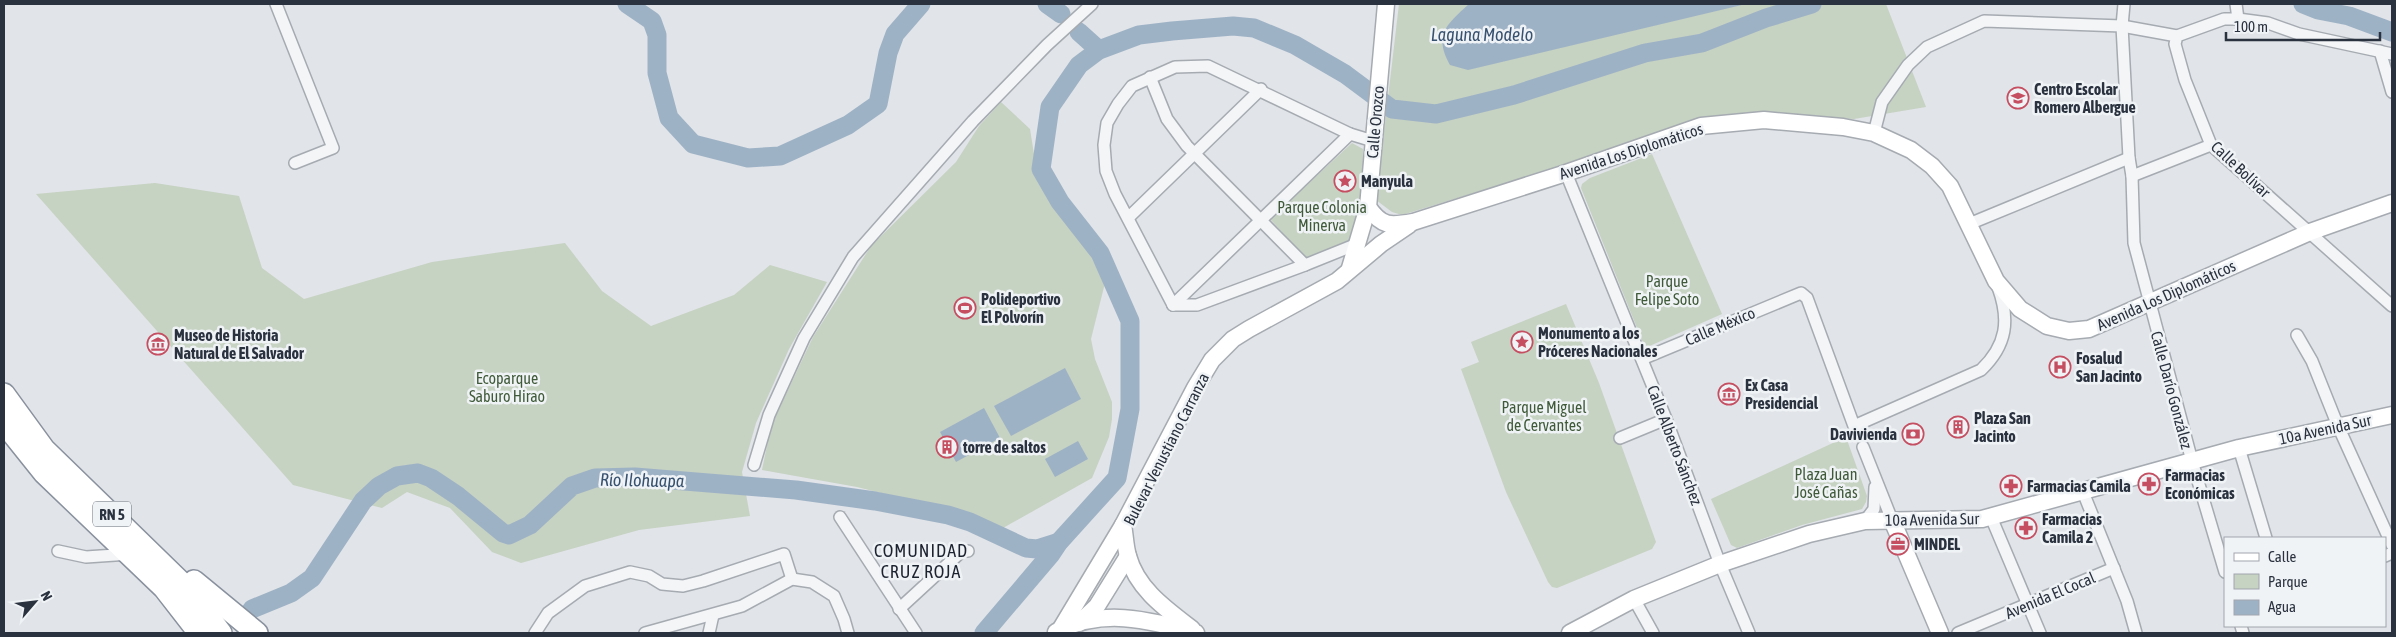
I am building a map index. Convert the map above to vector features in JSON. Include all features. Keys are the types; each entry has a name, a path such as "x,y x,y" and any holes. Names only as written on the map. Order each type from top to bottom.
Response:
{"highway":[{"name":"RN 5","path":"4,394 44,449 123,524 188,590 221,633"},
{"name":"RN 5","path":"4,423 44,473 130,554 174,599 199,633"},
{"path":"123,524 257,633"}],"street":[{"path":"276,4 334,148 295,163"},
{"path":"754,465 769,415 804,338 853,257 973,121 1047,45 1092,4"},
{"name":"Calle Orozco","path":"1350,268 1368,207 1386,4"},
{"name":"Calle Darío González","path":"2124,4 2122,26 2129,158 2132,176 2134,243 2148,303 2224,569"},
{"path":"2236,4 2238,19"},
{"path":"1874,133 1882,102 1908,65 1927,46 1984,21 2122,26 2178,36 2224,19 2238,19 2268,23 2299,34 2392,54"},
{"name":"Calle Bolívar","path":"2178,36 2175,44 2185,80 2211,145 2392,306"},
{"path":"2380,51 2392,92"},
{"path":"1173,305 1106,171 1104,145 1107,123 1118,104 1132,86 1175,67 1208,66 1260,89 1350,134 1373,142"},
{"path":"1150,77 1167,119 1186,146 1305,265"},
{"path":"1129,218 1260,89"},
{"name":"Avenida Los Diplomáticos","path":"1368,207 1375,217 1382,222 1391,225 1413,222 1566,173 1700,126 1736,121 1764,120 1843,127 1874,133 1911,150 1932,166 1950,186 1996,281 2020,309 2047,326 2068,332 2089,329 2310,232 2392,203"},
{"path":"1173,305 1350,134"},
{"path":"2132,176 2211,145"},
{"path":"1969,224 2129,158"},
{"name":"Calle Alberto Sánchez","path":"1566,173 1666,419 1720,564 1749,633"},
{"name":"Avenida Los Diplomáticos","path":"1350,268 1413,222"},
{"path":"1173,305 1198,305 1357,244"},
{"name":"Bulevar Venustiano Carranza","path":"1197,633 1153,598 1134,571 1128,556 1123,525 1195,388 1212,360 1234,339 1337,281 1350,268"},
{"name":"Calle México","path":"1642,359 1798,293 1804,294 1854,426 1982,370 1994,358 1999,350 2004,327 2004,306 1996,281"},
{"path":"2297,335 2312,361 2338,426 2392,545"},
{"name":"10a Avenida Sur","path":"1570,633 1634,599 1720,564 1809,534 1865,521 1971,520 1991,517 2239,448 2392,415"},
{"path":"1620,438 1666,419"},
{"path":"1863,447 1940,633"},
{"path":"2239,448 2266,537"},
{"path":"1865,521 1874,509 1874,477"},
{"path":"2083,492 2114,568 2136,633"},
{"path":"840,517 916,633"},
{"path":"1991,517 2040,633"},
{"path":"1057,632 1123,525"},
{"path":"1079,623 1097,606 1128,556 1110,546"},
{"path":"899,609 962,550 968,551"},
{"path":"58,551 86,558 130,554"},
{"path":"534,633 548,613 585,586 630,572 649,576 662,584 683,586 784,554 792,579"},
{"name":"Avenida El Cocal","path":"1958,633 2114,568"},
{"path":"645,633 742,606 792,579 812,582 834,596 848,633"},
{"path":"1634,599 1653,633"},
{"path":"708,633 713,615"},
{"path":"1057,632 1079,623 1121,617 1137,618 1197,633"}],"green space":[{"path":"1399,4 1886,4 1926,107 1854,119 1752,112 1698,119 1591,157 1402,215 1392,212 1376,200"},
{"name":"Polideportivo El Polvorín","path":"1001,102 1030,129 1036,167 1062,214 1095,254 1106,279 1091,339 1095,359 1112,402 1112,419 1109,437 1092,478 1003,528 929,505 857,487 762,470 771,426 813,337 871,246 956,162 979,126"},
{"name":"Parque Colonia Minerva","path":"1352,143 1363,149 1363,185 1358,224 1353,235 1342,246 1306,258 1270,219"},
{"name":"Parque Felipe Soto","path":"1652,154 1722,314 1645,348 1581,188 1582,184 1590,178"},
{"name":"Ecoparque Saburo Hirao","path":"155,183 239,196 262,268 304,299 432,262 565,243 602,291 651,326 734,295 770,265 827,282 789,349 756,423 742,472 750,516 639,530 521,563 492,552 450,508 407,492 382,508 293,485 36,194"},
{"name":"Parque Miguel de Cervantes","path":"1566,304 1599,383 1656,542 1652,549 1557,588 1552,587 1548,582 1506,492 1461,369 1479,362 1471,342"},
{"name":"Plaza Juan José Cañas","path":"1846,437 1867,496 1862,509 1802,525 1737,548 1731,545 1711,499"}],"water":[{"name":"Laguna Modelo","path":"1469,4 1746,4 1468,70 1450,65 1445,55 1443,38 1449,24"},
{"path":"1065,368 1081,399 1011,436 994,406"},
{"path":"984,408 1000,438 956,462 940,432"},
{"path":"1078,441 1088,459 1055,477 1045,459"}],"waterway":[{"path":"627,4 652,21 657,35 657,73 669,118 693,144 748,158 780,156 848,125 878,104 888,53 895,34 921,4"},
{"path":"1047,4 1061,14"},
{"path":"984,633 1059,542 1117,478 1130,409 1130,321 1100,253 1060,202 1041,169 1050,107 1079,65 1099,50 1139,35 1233,26 1254,28 1295,45 1345,74 1392,109 1436,114 1514,95 1645,53 1702,43 1766,18 1812,4"},
{"path":"2303,4 2318,10 2349,16 2392,32"},
{"path":"1079,32 1099,50"},
{"name":"Río Ilohuapa","path":"252,609 291,593 312,578 363,501 379,486 397,476 418,473 431,478 458,496 503,533 509,535 530,525 572,486 595,478 635,477 796,490 875,501 948,515 970,522 1026,548 1037,549 1059,542"}],"place":[{"name":"Centro Escolar Romero Albergue","path":"2018,98"},
{"name":"Manyula","path":"1345,181"},
{"name":"Polideportivo El Polvorín","path":"965,308"},
{"name":"Monumento a los Próceres Nacionales","path":"1522,342"},
{"name":"Museo de Historia Natural de El Salvador","path":"158,344"},
{"name":"Fosalud San Jacinto","path":"2060,367"},
{"name":"Ex Casa Presidencial","path":"1729,394"},
{"name":"Plaza San Jacinto","path":"1958,427"},
{"name":"Davivienda","path":"1913,434"},
{"name":"torre de saltos","path":"947,447"},
{"name":"Farmacias Económicas","path":"2149,484"},
{"name":"Farmacias Camila","path":"2011,486"},
{"name":"Farmacias Camila 2","path":"2026,528"},
{"name":"MINDEL","path":"1898,544"}],"district":[{"name":"COMUNIDAD CRUZ ROJA","path":"921,560"}]}
